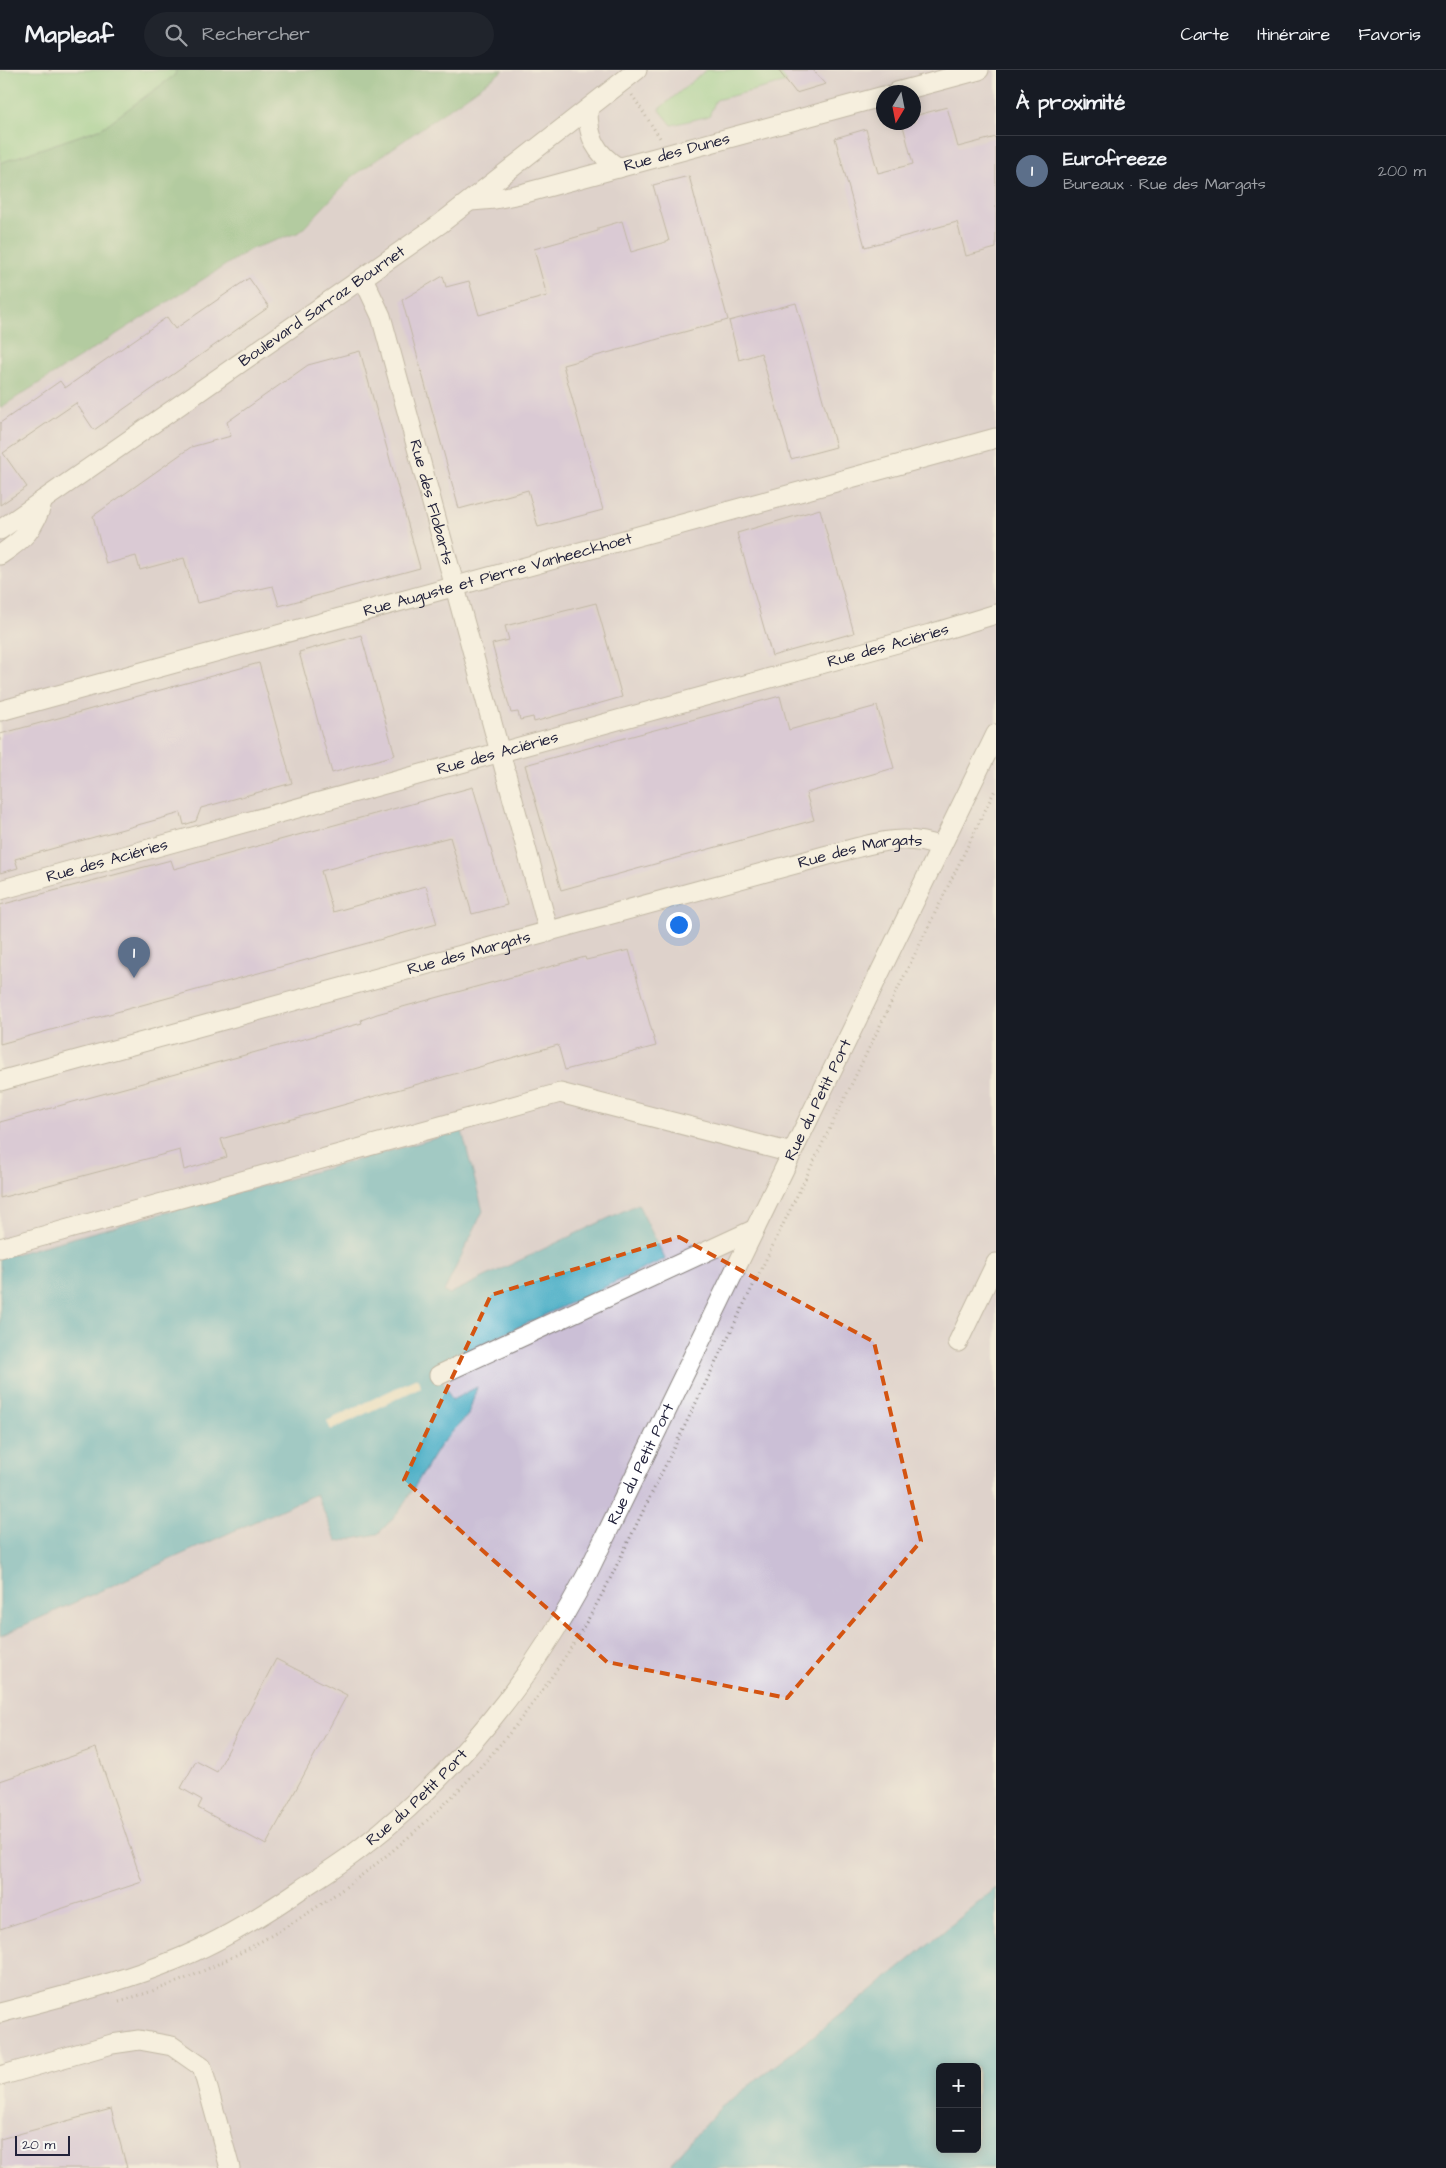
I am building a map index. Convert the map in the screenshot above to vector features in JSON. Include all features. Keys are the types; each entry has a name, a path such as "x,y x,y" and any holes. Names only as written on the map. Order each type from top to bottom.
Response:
{"street":[{"path":"921,85 979,70"},
{"name":"Boulevard Sarraz Bournet","path":"0,530 471,201 630,76"},
{"name":"Rue des Dunes","path":"471,201 513,196 876,98"},
{"path":"588,110 589,129 594,145 603,157 619,168"},
{"name":"Rue des Flobarts","path":"363,278 381,316 549,932"},
{"name":"Rue Auguste et Pierre Vanheeckhoet","path":"0,711 996,438"},
{"path":"0,555 22,540 29,532 38,516 43,500"},
{"name":"Rue des Aciéries","path":"0,890 930,634 996,614"},
{"name":"Rue du Petit Port","path":"0,2013 66,1995 174,1960 213,1942 262,1914 361,1848 398,1817 450,1766 521,1682 570,1606 996,734"},
{"name":"Rue des Margats","path":"0,1081 880,842 913,839 940,848"},
{"path":"0,1248 560,1093 792,1153"},
{"path":"440,1375 755,1229"},
{"path":"958,1342 996,1263"},
{"path":"0,2076 112,2044 139,2040 172,2046 202,2067 230,2168"}],"path":[{"path":"630,76 671,154"},
{"path":"116,2002 159,1989 212,1967 265,1940 347,1886 406,1841 450,1800 530,1707 567,1654 608,1583 996,788"}],"highlighted area":[{"path":"679,1237 874,1342 921,1541 787,1698 607,1662 404,1480 491,1295"}],"shaded area":[{"path":"504,70 996,70 996,1888 674,2159 670,2168 0,2168 0,1636 316,1494 399,1512 440,1445 468,1415 477,1387 452,1400 435,1366 638,1205 449,1294 444,1292 483,1211 461,1131 0,1258 0,408 251,249 300,232 352,177"}],"green space":[{"path":"0,70 176,70 175,75 102,128 0,163"},
{"path":"176,70 504,70 352,177 300,232 251,249 0,408 0,163 102,128 175,75"},
{"path":"706,70 778,70 787,82 716,100 709,116 672,125 659,109"}],"water":[{"path":"462,1131 483,1211 444,1292 449,1294 638,1204 665,1259 435,1366 452,1400 477,1387 468,1415 440,1445 399,1512 378,1534 337,1542 316,1494 0,1636 0,1258"},
{"path":"996,1888 996,2168 670,2168 674,2159 720,2108 869,1993"}],"pier":[{"path":"417,1378 421,1387 331,1430 327,1421"}],"building":[{"path":"778,70 813,70 826,84 796,93"},
{"path":"947,107 958,147 996,137 996,248 966,256 957,222 865,247 835,138 866,129 878,173 913,164 904,130 921,130 921,114"},
{"path":"689,176 728,320 563,365 603,510 538,527 528,490 459,509 402,300 443,276 446,287 469,281 479,315 547,296 534,249 598,231 598,228 622,221 631,252 669,241 653,185"},
{"path":"249,278 269,307 94,430 76,403 3,453 27,487 0,505 0,423 60,381 65,388 167,317 175,329"},
{"path":"796,303 836,447 791,459 761,353 739,360 729,321"},
{"path":"360,351 420,568 279,606 273,586 197,603 184,558 140,570 136,556 106,564 93,516 191,447 231,436 227,422 308,365"},
{"path":"820,509 854,633 772,656 737,533"},
{"path":"596,603 622,697 534,722 533,717 520,720 518,712 511,713 492,644 509,640 505,626"},
{"path":"361,635 395,755 332,773 299,652"},
{"path":"259,663 292,783 201,808 196,821 184,825 181,813 15,859 18,868 0,873 0,734"},
{"path":"780,696 789,730 877,706 894,768 806,793 814,820 561,890 525,765"},
{"path":"473,787 507,905 472,914 450,837 321,871 333,912 426,886 437,924 0,1044 0,905 171,860 174,869"},
{"path":"629,950 656,1046 565,1070 558,1045 221,1139 227,1157 184,1170 180,1150 0,1198 0,1122 362,1023 361,1020 377,1014 585,957 586,960"},
{"path":"276,1659 347,1695 266,1845 198,1808 202,1800 181,1788 196,1761 217,1772"},
{"path":"96,1748 142,1882 0,1929 0,1781"},
{"path":"111,2109 127,2168 0,2168 0,2139"}],"place":[{"name":"Eurofreeze","path":"134,978"}]}
